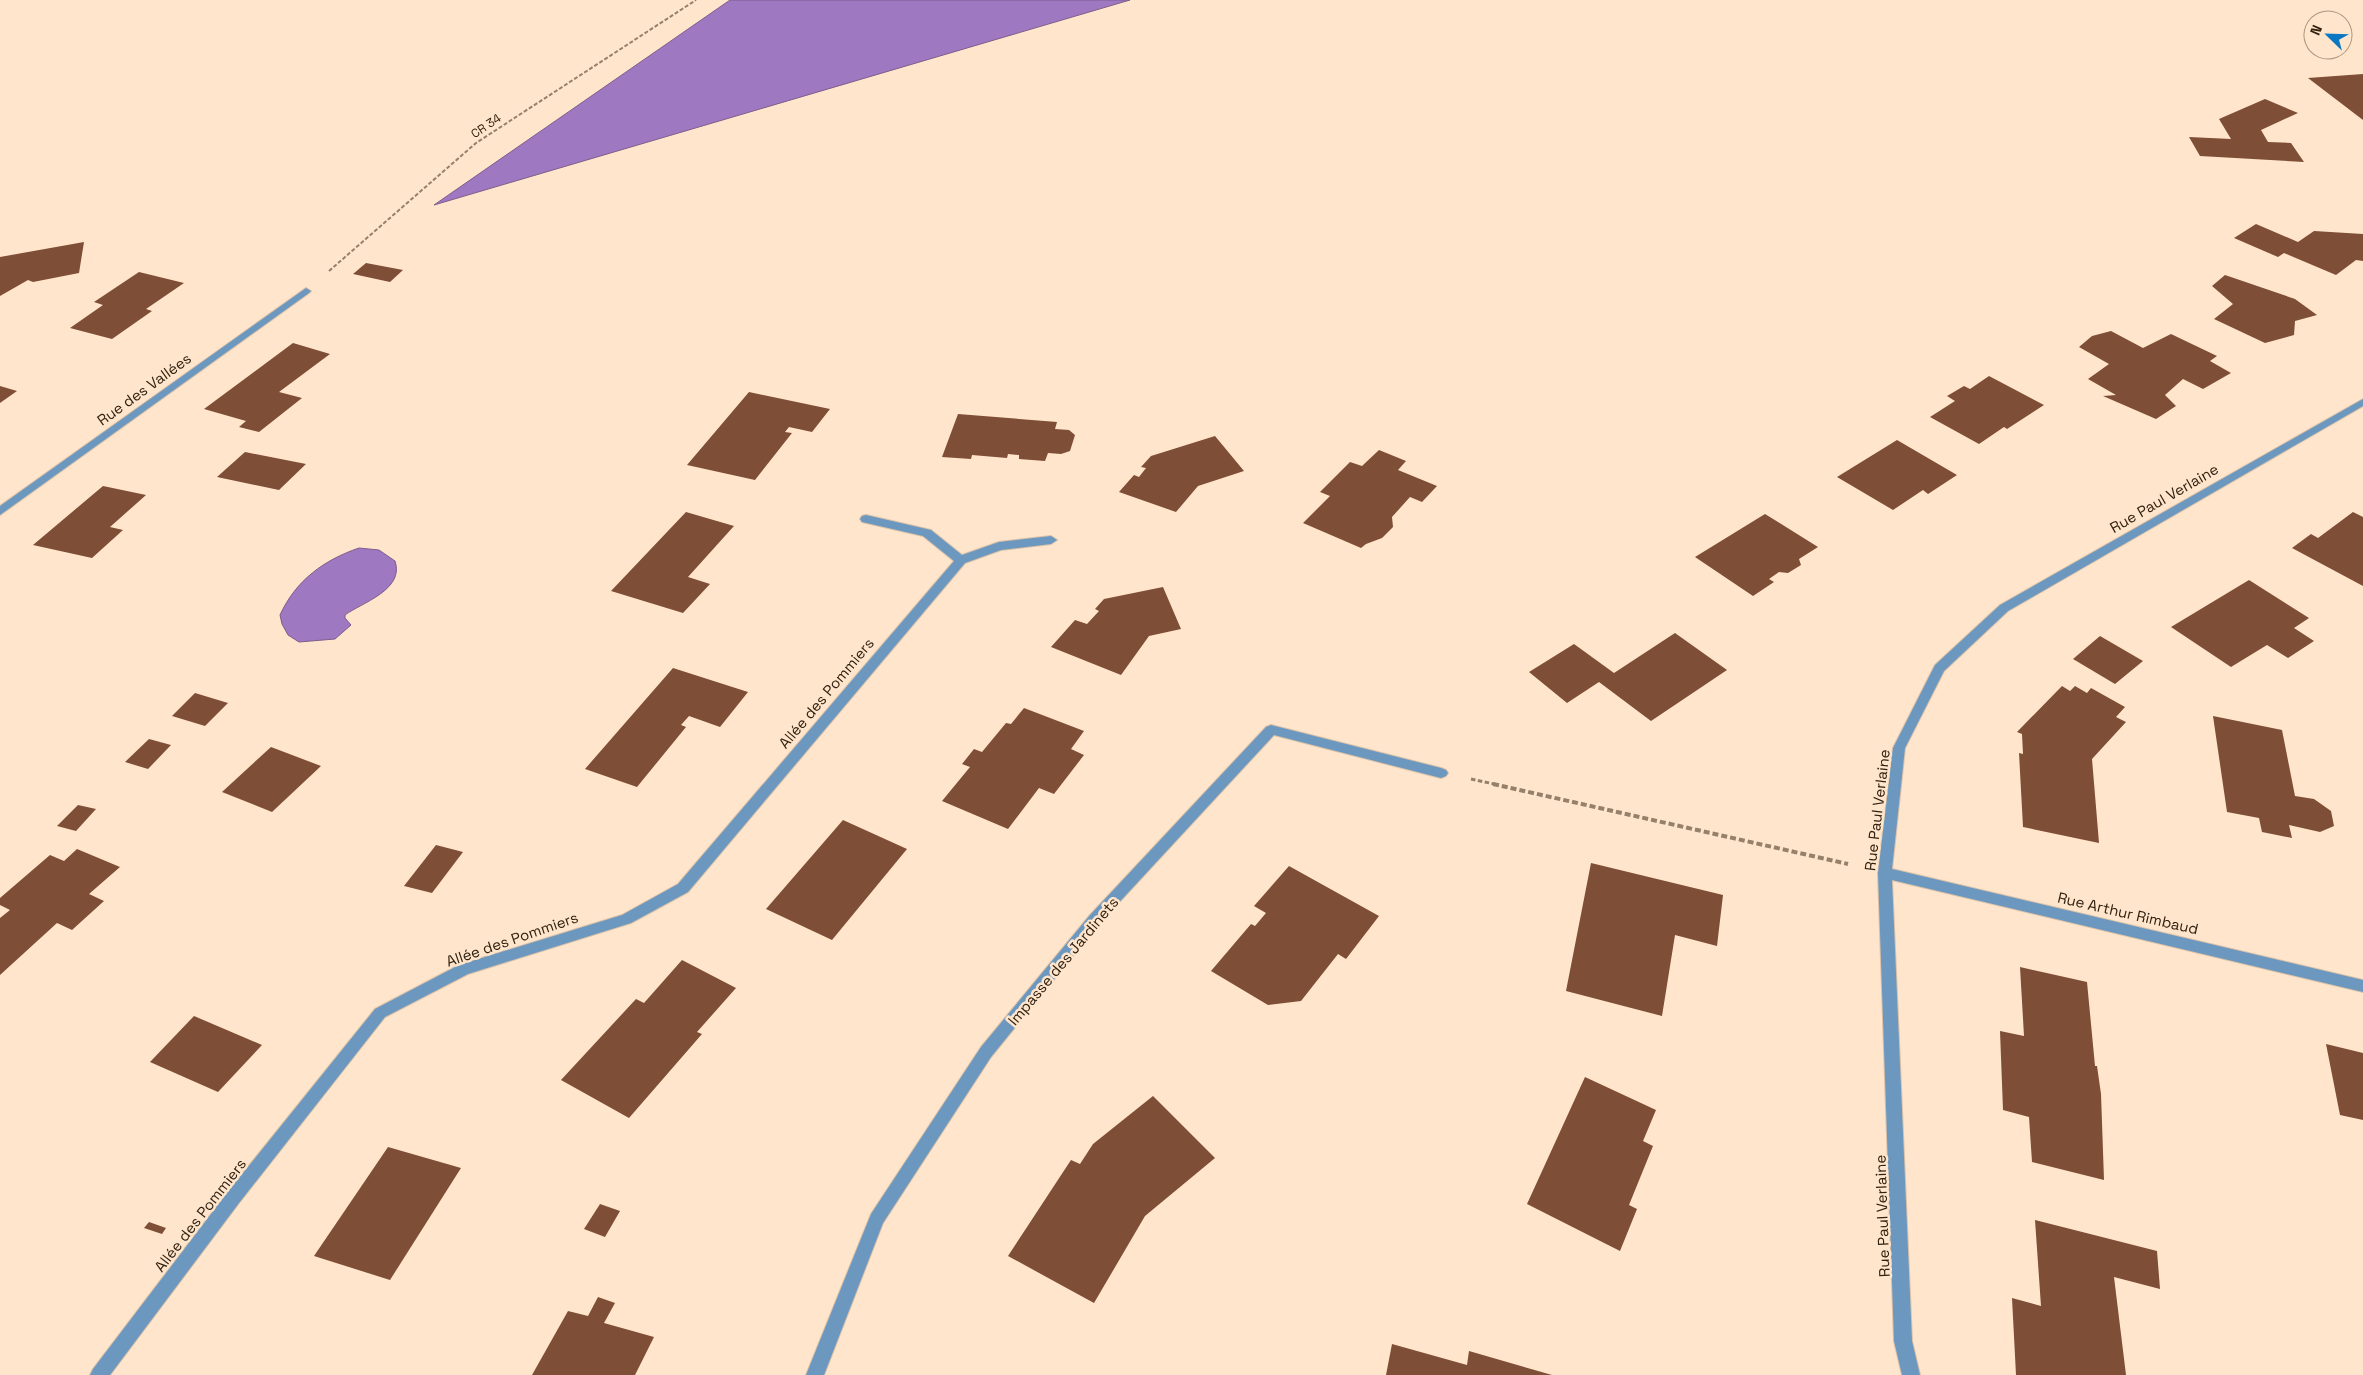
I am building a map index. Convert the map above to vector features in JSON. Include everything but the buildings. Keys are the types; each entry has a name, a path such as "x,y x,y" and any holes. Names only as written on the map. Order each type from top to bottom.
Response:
{"street":[{"name":"Rue des Vallées","path":"0,511 306,291"},
{"name":"Rue Paul Verlaine","path":"1910,1375 1903,1341 1885,873 1899,748 1939,668 2004,608 2363,402"},
{"path":"866,519 927,533 960,560 999,546 1051,540"},
{"name":"Allée des Pommiers","path":"98,1375 233,1198 380,1013 464,969 626,919 683,888 960,560"},
{"name":"Impasse des Jardinets","path":"814,1375 877,1219 986,1052 1095,919 1270,730 1441,773"},
{"name":"Rue Arthur Rimbaud","path":"1885,873 2363,986"}],"path":[{"name":"CR 34","path":"306,291 476,143 696,0"},
{"path":"1441,773 1885,873"}],"shaded area":[{"path":"730,0 1130,0 434,205"},
{"path":"359,548 379,550 395,561 396,571 394,580 388,588 345,615 345,618 351,625 335,639 299,642 288,635 280,615 294,591 323,565"}]}
